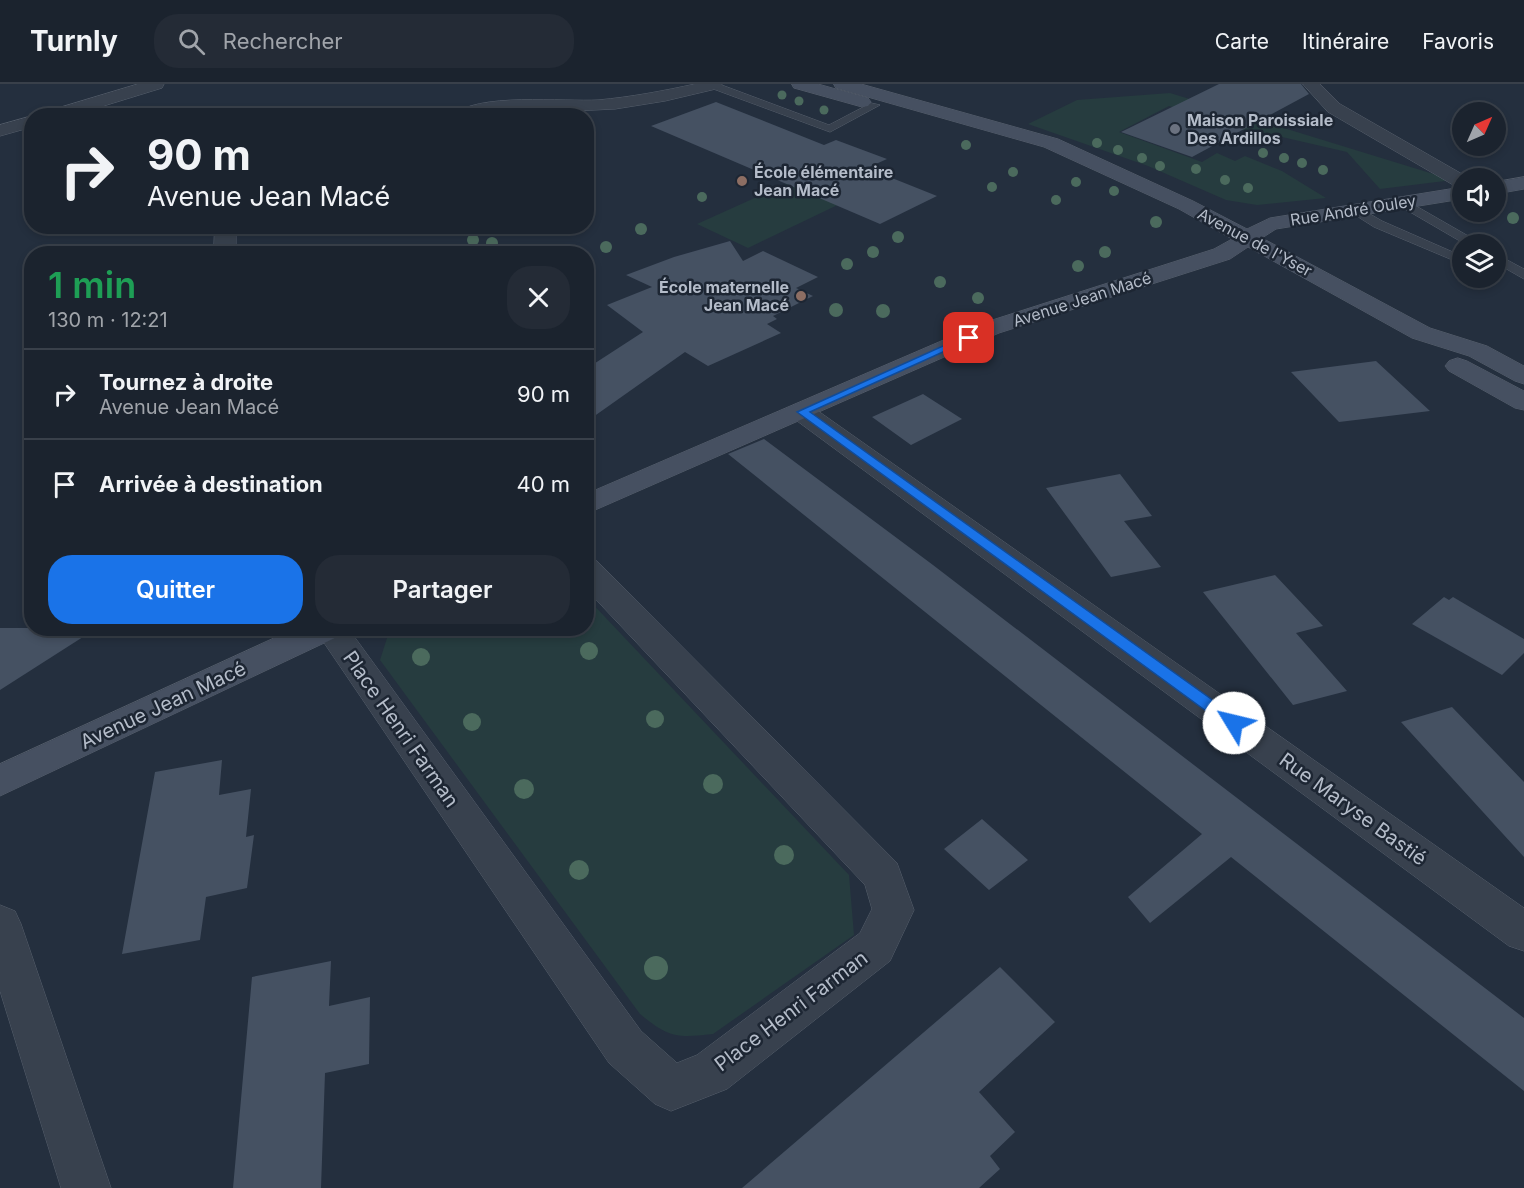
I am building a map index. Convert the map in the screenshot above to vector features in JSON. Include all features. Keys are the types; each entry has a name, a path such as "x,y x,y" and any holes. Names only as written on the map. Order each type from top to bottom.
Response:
{"main road":[{"name":"Avenue de l'Yser","path":"800,84 1037,152 1084,160"},
{"name":"Avenue de l'Yser","path":"842,84 1051,143 1084,160 1126,177 1248,238 1421,333 1478,351 1524,376"},
{"path":"1506,186 1524,183"},
{"name":"Rue André Ouley","path":"1248,238 1270,224 1452,194"},
{"name":"Avenue Jean Macé","path":"594,502 991,328 1222,254 1248,238"},
{"name":"Avenue de l'Yser","path":"1421,333 1453,363 1524,402"},
{"name":"Avenue Jean Macé","path":"0,781 311,636"}],"street":[{"path":"77,108 156,84"},
{"path":"493,108 509,104 580,106 612,104 713,84"},
{"path":"1311,84 1334,108 1452,176"},
{"path":"0,131 24,124"},
{"name":"Rue Maryse Bastié","path":"802,412 1524,932"},
{"name":"Place Henri Farman","path":"334,636 625,1047 671,1088 711,1073 875,947 893,910 883,876 594,577"},
{"path":"0,924 86,1188"}],"lane":[{"path":"713,84 830,129 875,105"},
{"path":"1402,202 1456,234"},
{"path":"1356,210 1378,224 1452,256"},
{"path":"1506,265 1524,277"},
{"path":"1506,278 1512,281 1524,277"}],"green space":[{"path":"1170,93 1452,180 1380,189 1347,152 1256,131 1249,132 1169,106 1119,132 1202,162 1217,153 1235,161 1245,156 1282,171 1326,198 1257,205 1226,200 1148,166 1028,124 1077,100"},
{"path":"797,179 848,200 748,248 697,224"},
{"path":"594,605 849,875 854,935 713,1034 682,1036 659,1028 640,1014 380,660 388,636 594,636"}],"building":[{"path":"1219,84 1301,84 1309,94 1192,157 1121,132"},
{"path":"716,102 824,145 836,140 887,159 867,168 937,196 880,224 651,126"},
{"path":"730,241 743,261 763,251 818,277 796,288 813,296 773,316 777,319 767,324 781,333 708,366 685,352 594,416 594,364 643,332 607,305 652,287 626,275 674,257"},
{"path":"1376,361 1430,411 1339,422 1291,372"},
{"path":"923,394 962,419 911,445 872,417"},
{"path":"764,439 933,565 1524,1018 1524,1091 1231,857 1150,923 1128,897 1202,834 728,454"},
{"path":"1120,474 1152,516 1124,521 1161,567 1111,577 1046,488"},
{"path":"1275,575 1323,626 1296,633 1347,691 1293,705 1203,592"},
{"path":"1444,597 1449,600 1453,597 1524,639 1524,653 1502,675 1412,624"},
{"path":"0,628 24,628 24,636 84,636 0,690"},
{"path":"1452,707 1524,782 1524,857 1401,722"},
{"path":"222,760 219,795 251,789 246,837 254,835 247,888 206,897 200,940 122,954 155,772"},
{"path":"982,819 1028,860 989,890 944,849"},
{"path":"331,961 329,1006 370,997 369,1064 325,1073 321,1188 233,1188 252,977"},
{"path":"1000,967 1055,1022 979,1092 1015,1132 990,1156 1000,1169 979,1188 742,1188"}],"place":[{"name":"Maison Paroissiale Des Ardillos","path":"1175,129"},
{"name":"École élémentaire Jean Macé","path":"742,181"},
{"name":"École maternelle Jean Macé","path":"801,296"}],"route":[{"path":"969,338 802,412 1234,723"}]}
